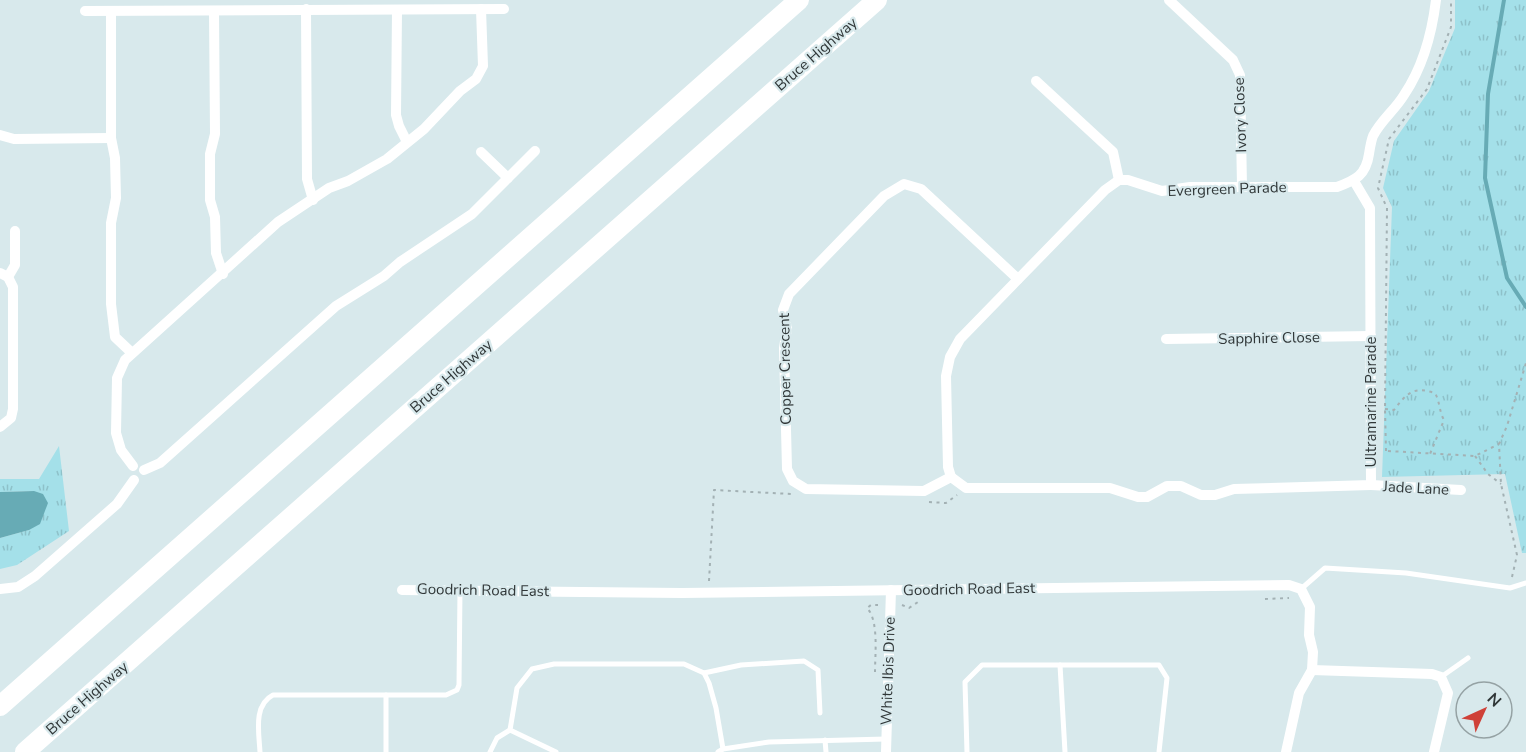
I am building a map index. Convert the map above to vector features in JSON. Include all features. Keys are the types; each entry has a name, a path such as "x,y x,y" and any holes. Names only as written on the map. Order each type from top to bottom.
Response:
{"highway":[{"path":"0,706 799,0"},
{"name":"Bruce Highway","path":"26,752 877,0"}],"street":[{"name":"Ivory Close","path":"1169,0 1233,60 1240,75 1242,187"},
{"path":"1354,181 1367,166 1372,138 1404,96 1422,62 1434,22 1436,0"},
{"path":"306,9 307,179 313,200"},
{"path":"132,466 121,450 116,433 117,378 121,366 132,353 278,222 329,188 370,170 387,159 424,129 460,91 479,76 483,66 482,9"},
{"path":"85,11 504,9"},
{"path":"214,10 215,134 210,154 210,200 215,217 216,254 222,274"},
{"path":"396,10 396,115 407,142"},
{"path":"111,12 111,138 115,158 116,198 111,223 111,304 115,337 132,353"},
{"path":"966,488 951,477 948,467 946,376 950,357 960,339 1105,190 1119,180 1113,152 1036,81"},
{"path":"0,135 14,139 111,138"},
{"path":"144,470 153,467 167,457 336,306 384,276 400,262 461,222 484,203 535,151"},
{"path":"481,152 508,178"},
{"name":"Evergreen Parade","path":"1119,180 1128,180 1162,191 1190,187 1337,187 1354,181"},
{"name":"Ultramarine Parade","path":"966,488 1110,488 1138,497 1147,497 1167,486 1181,486 1201,495 1215,495 1234,489 1371,485 1370,208 1354,181"},
{"name":"Copper Crescent","path":"951,477 924,491 806,489 793,481 787,469 784,348 787,328 783,310 789,294 884,196 904,184 921,189 1018,279"},
{"path":"0,427 11,418 14,409 13,287 12,282 4,275 13,271 15,265 15,231"},
{"name":"Sapphire Close","path":"1166,339 1371,336"},
{"path":"132,466 139,466 144,470"},
{"path":"132,466 129,474 134,480"},
{"path":"0,589 18,586 35,576 117,504 134,480 143,477 144,470"},
{"name":"Jade Lane","path":"1371,485 1461,490"},
{"name":"Goodrich Road East","path":"402,590 682,593 1289,585 1301,589"},
{"path":"1286,752 1299,693 1312,670 1313,652 1309,635 1310,608 1301,589"},
{"name":"White Ibis Drive","path":"886,752 891,590"},
{"path":"1312,670 1432,674 1440,677 1448,693 1434,752"}],"lane":[{"path":"1301,589 1325,568 1406,573 1510,588 1526,583"},
{"path":"260,752 259,711 267,698 273,696 446,695 457,690 459,685 460,590"},
{"path":"1440,677 1468,658"},
{"path":"510,730 517,688 532,669 554,664 684,664 704,673 741,665 804,661 818,670 820,713"},
{"path":"967,752 965,682 982,665 1159,665 1167,678 1159,752"},
{"path":"1060,665 1065,752"},
{"path":"704,673 716,708 720,751 770,742 886,739"},
{"path":"386,695 386,752"},
{"path":"490,752 496,738 510,730"},
{"path":"510,730 556,752"},
{"path":"825,740 826,752"}],"path":[{"path":"1386,451 1387,208 1378,188 1389,139 1427,89 1451,27 1451,0"},
{"path":"1510,588 1517,555 1501,484 1499,444 1507,426 1526,363"},
{"path":"1385,409 1394,410 1406,394 1413,391 1425,390 1435,393 1444,420 1430,454"},
{"path":"1370,462 1380,461 1382,451 1475,456 1499,444"},
{"path":"1475,456 1488,474 1501,484"},
{"path":"922,502 946,503 966,488"},
{"path":"708,592 714,490 793,494"},
{"path":"1265,598 1289,598 1301,589"},
{"path":"875,682 875,624 867,608 871,605 904,605 909,608 924,600"}],"green space":[{"path":"1455,0 1526,0 1526,553 1522,553 1505,474 1382,477 1392,207 1383,188 1394,141 1429,91 1455,28"},
{"path":"59,446 69,531 17,565 0,569 0,538 29,530 34,491 0,492 0,479 39,479"}],"shaded area":[{"path":"34,491 43,494 48,503 40,524 29,530 0,538 0,492"}],"waterway":[{"path":"1504,0 1488,94 1485,178 1507,278 1526,307"}]}
